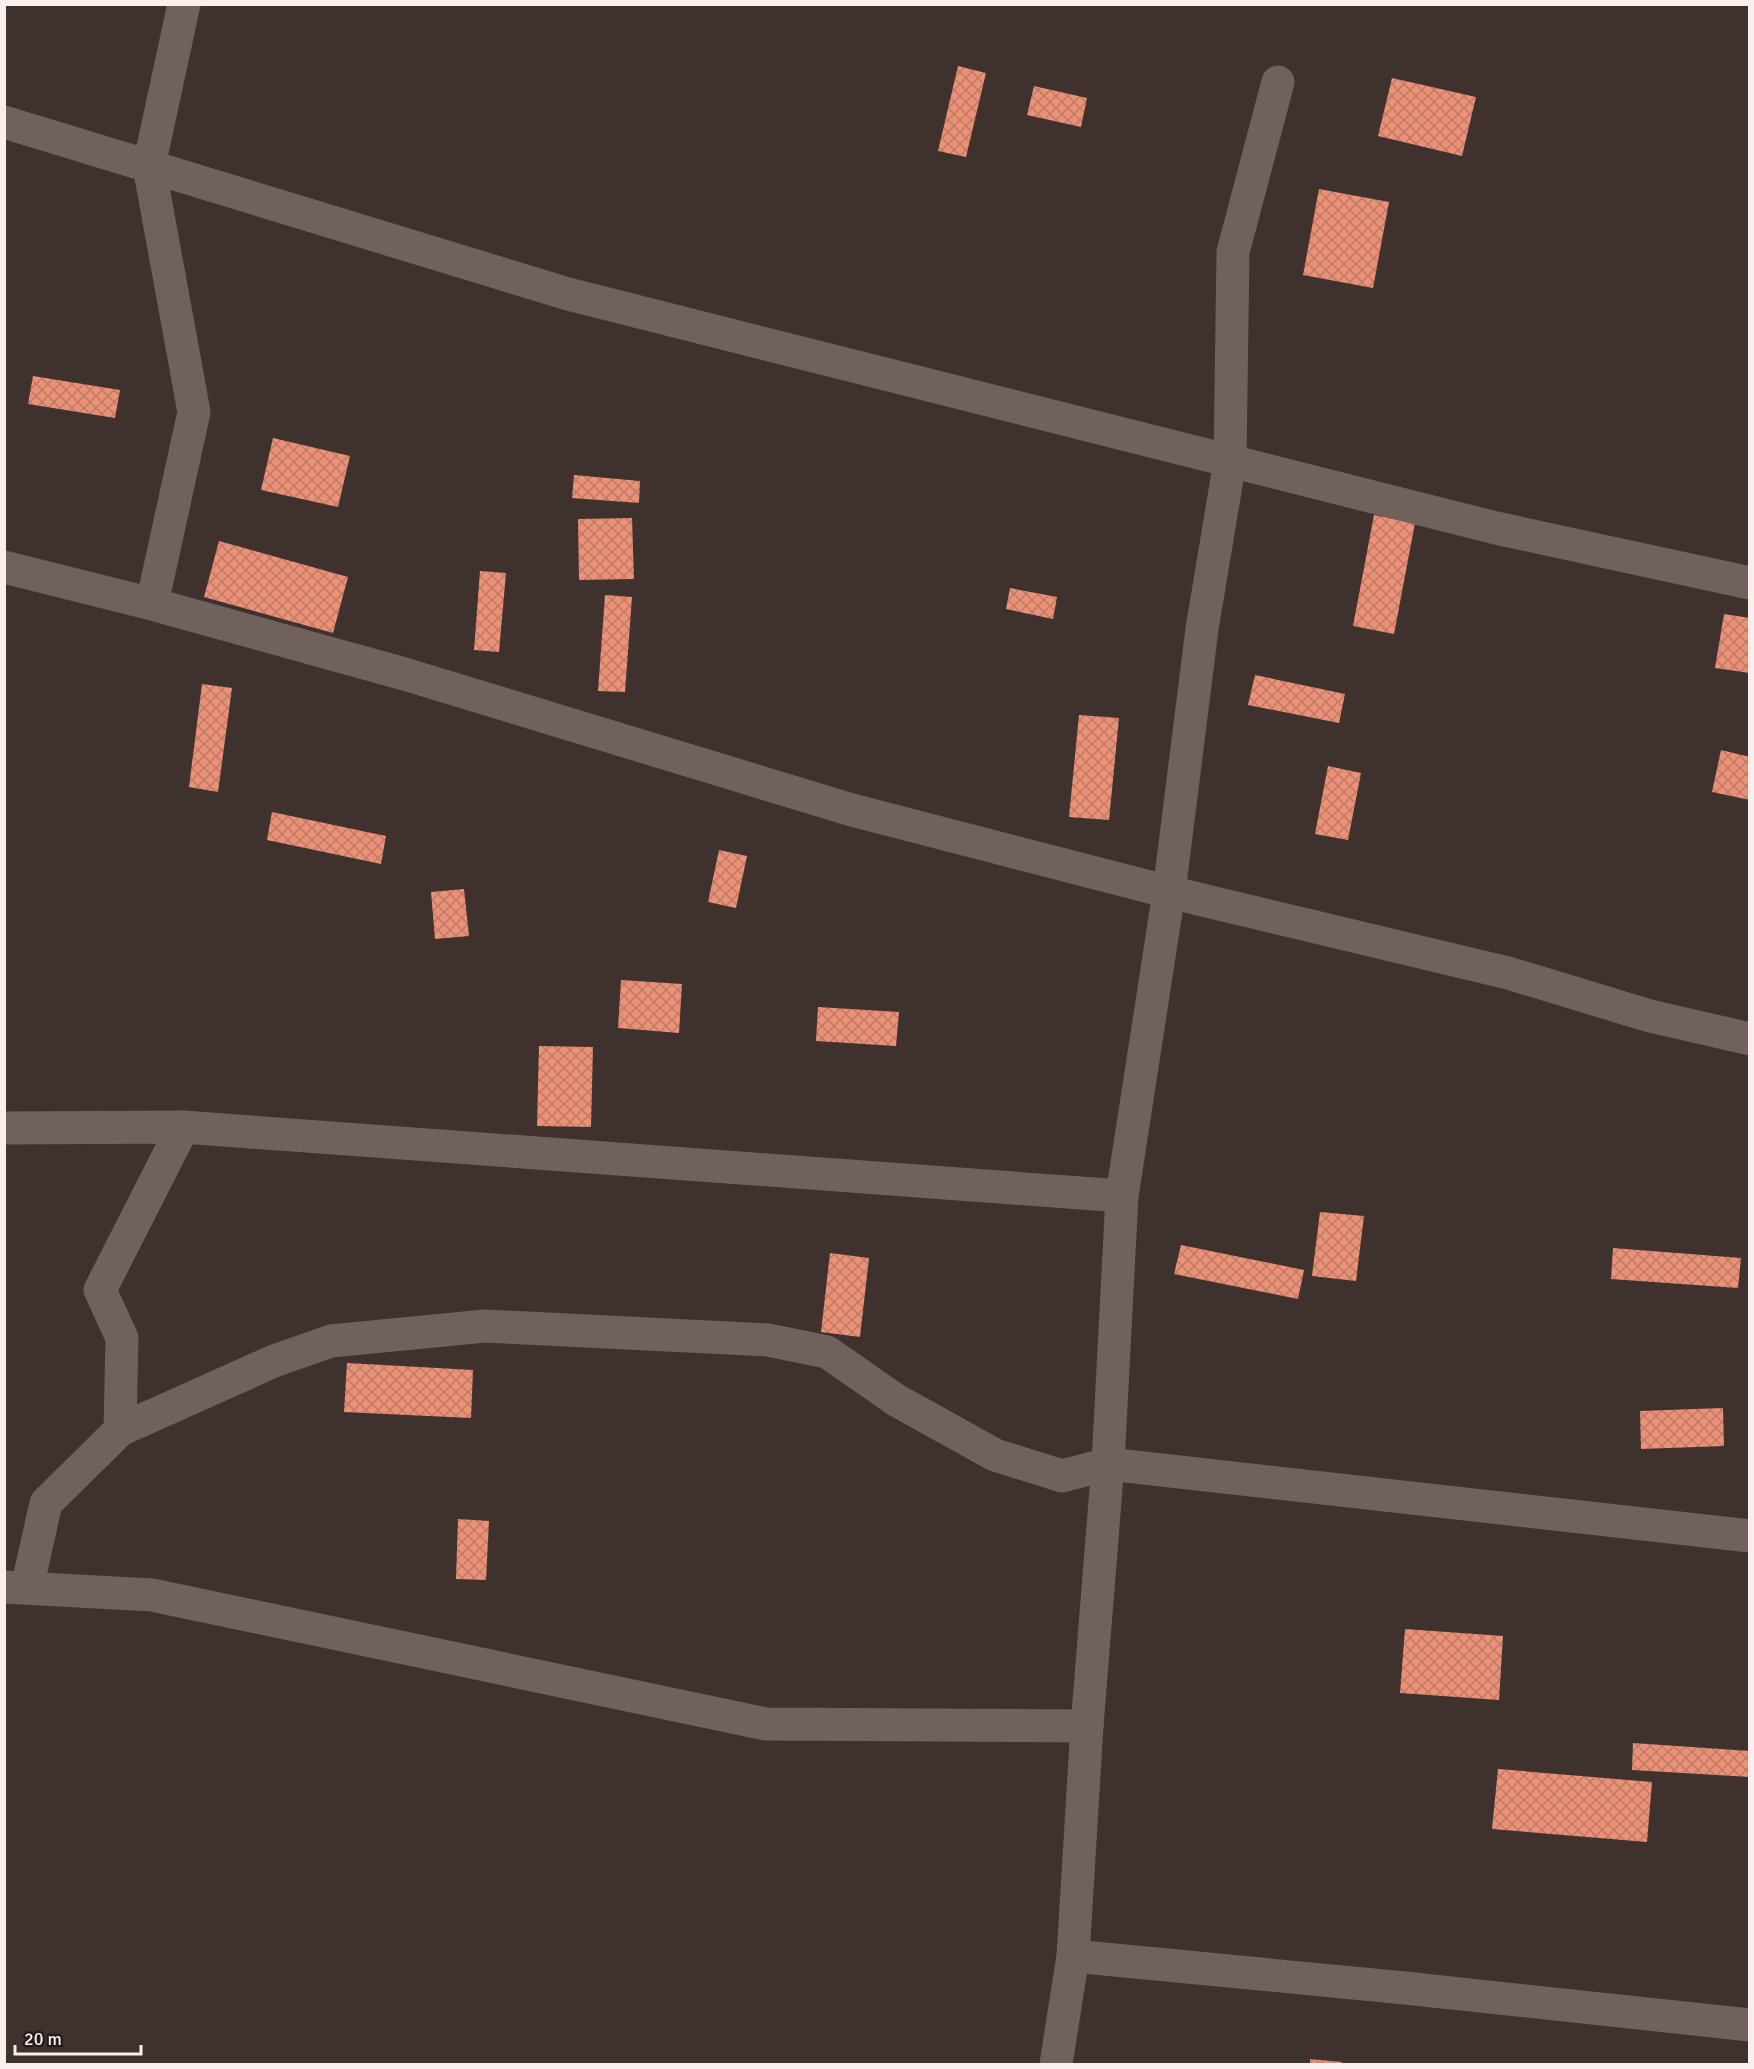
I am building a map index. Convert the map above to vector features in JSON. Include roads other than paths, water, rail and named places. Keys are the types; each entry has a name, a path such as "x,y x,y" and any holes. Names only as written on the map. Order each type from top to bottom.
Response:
{"street":[{"path":"152,604 194,412 150,166 184,4"},
{"path":"1056,2064 1073,1956 1087,1726 1108,1464 1122,1196 1169,892 1202,629 1230,461 1233,252 1278,82"},
{"path":"4,122 568,294 1496,528 1749,583"},
{"path":"4,567 152,604 401,673 852,810 1169,892 1508,973 1650,1016 1749,1039"},
{"path":"4,1128 183,1127 1122,1196"},
{"path":"120,1430 122,1338 100,1290 183,1127"},
{"path":"1087,1726 766,1724 152,1595 16,1588 46,1503 120,1430 274,1361 331,1341 485,1326 768,1340 827,1352 896,1400 995,1455 1062,1476 1108,1464 1749,1536"},
{"path":"1073,1956 1405,1988 1749,2025"}]}
